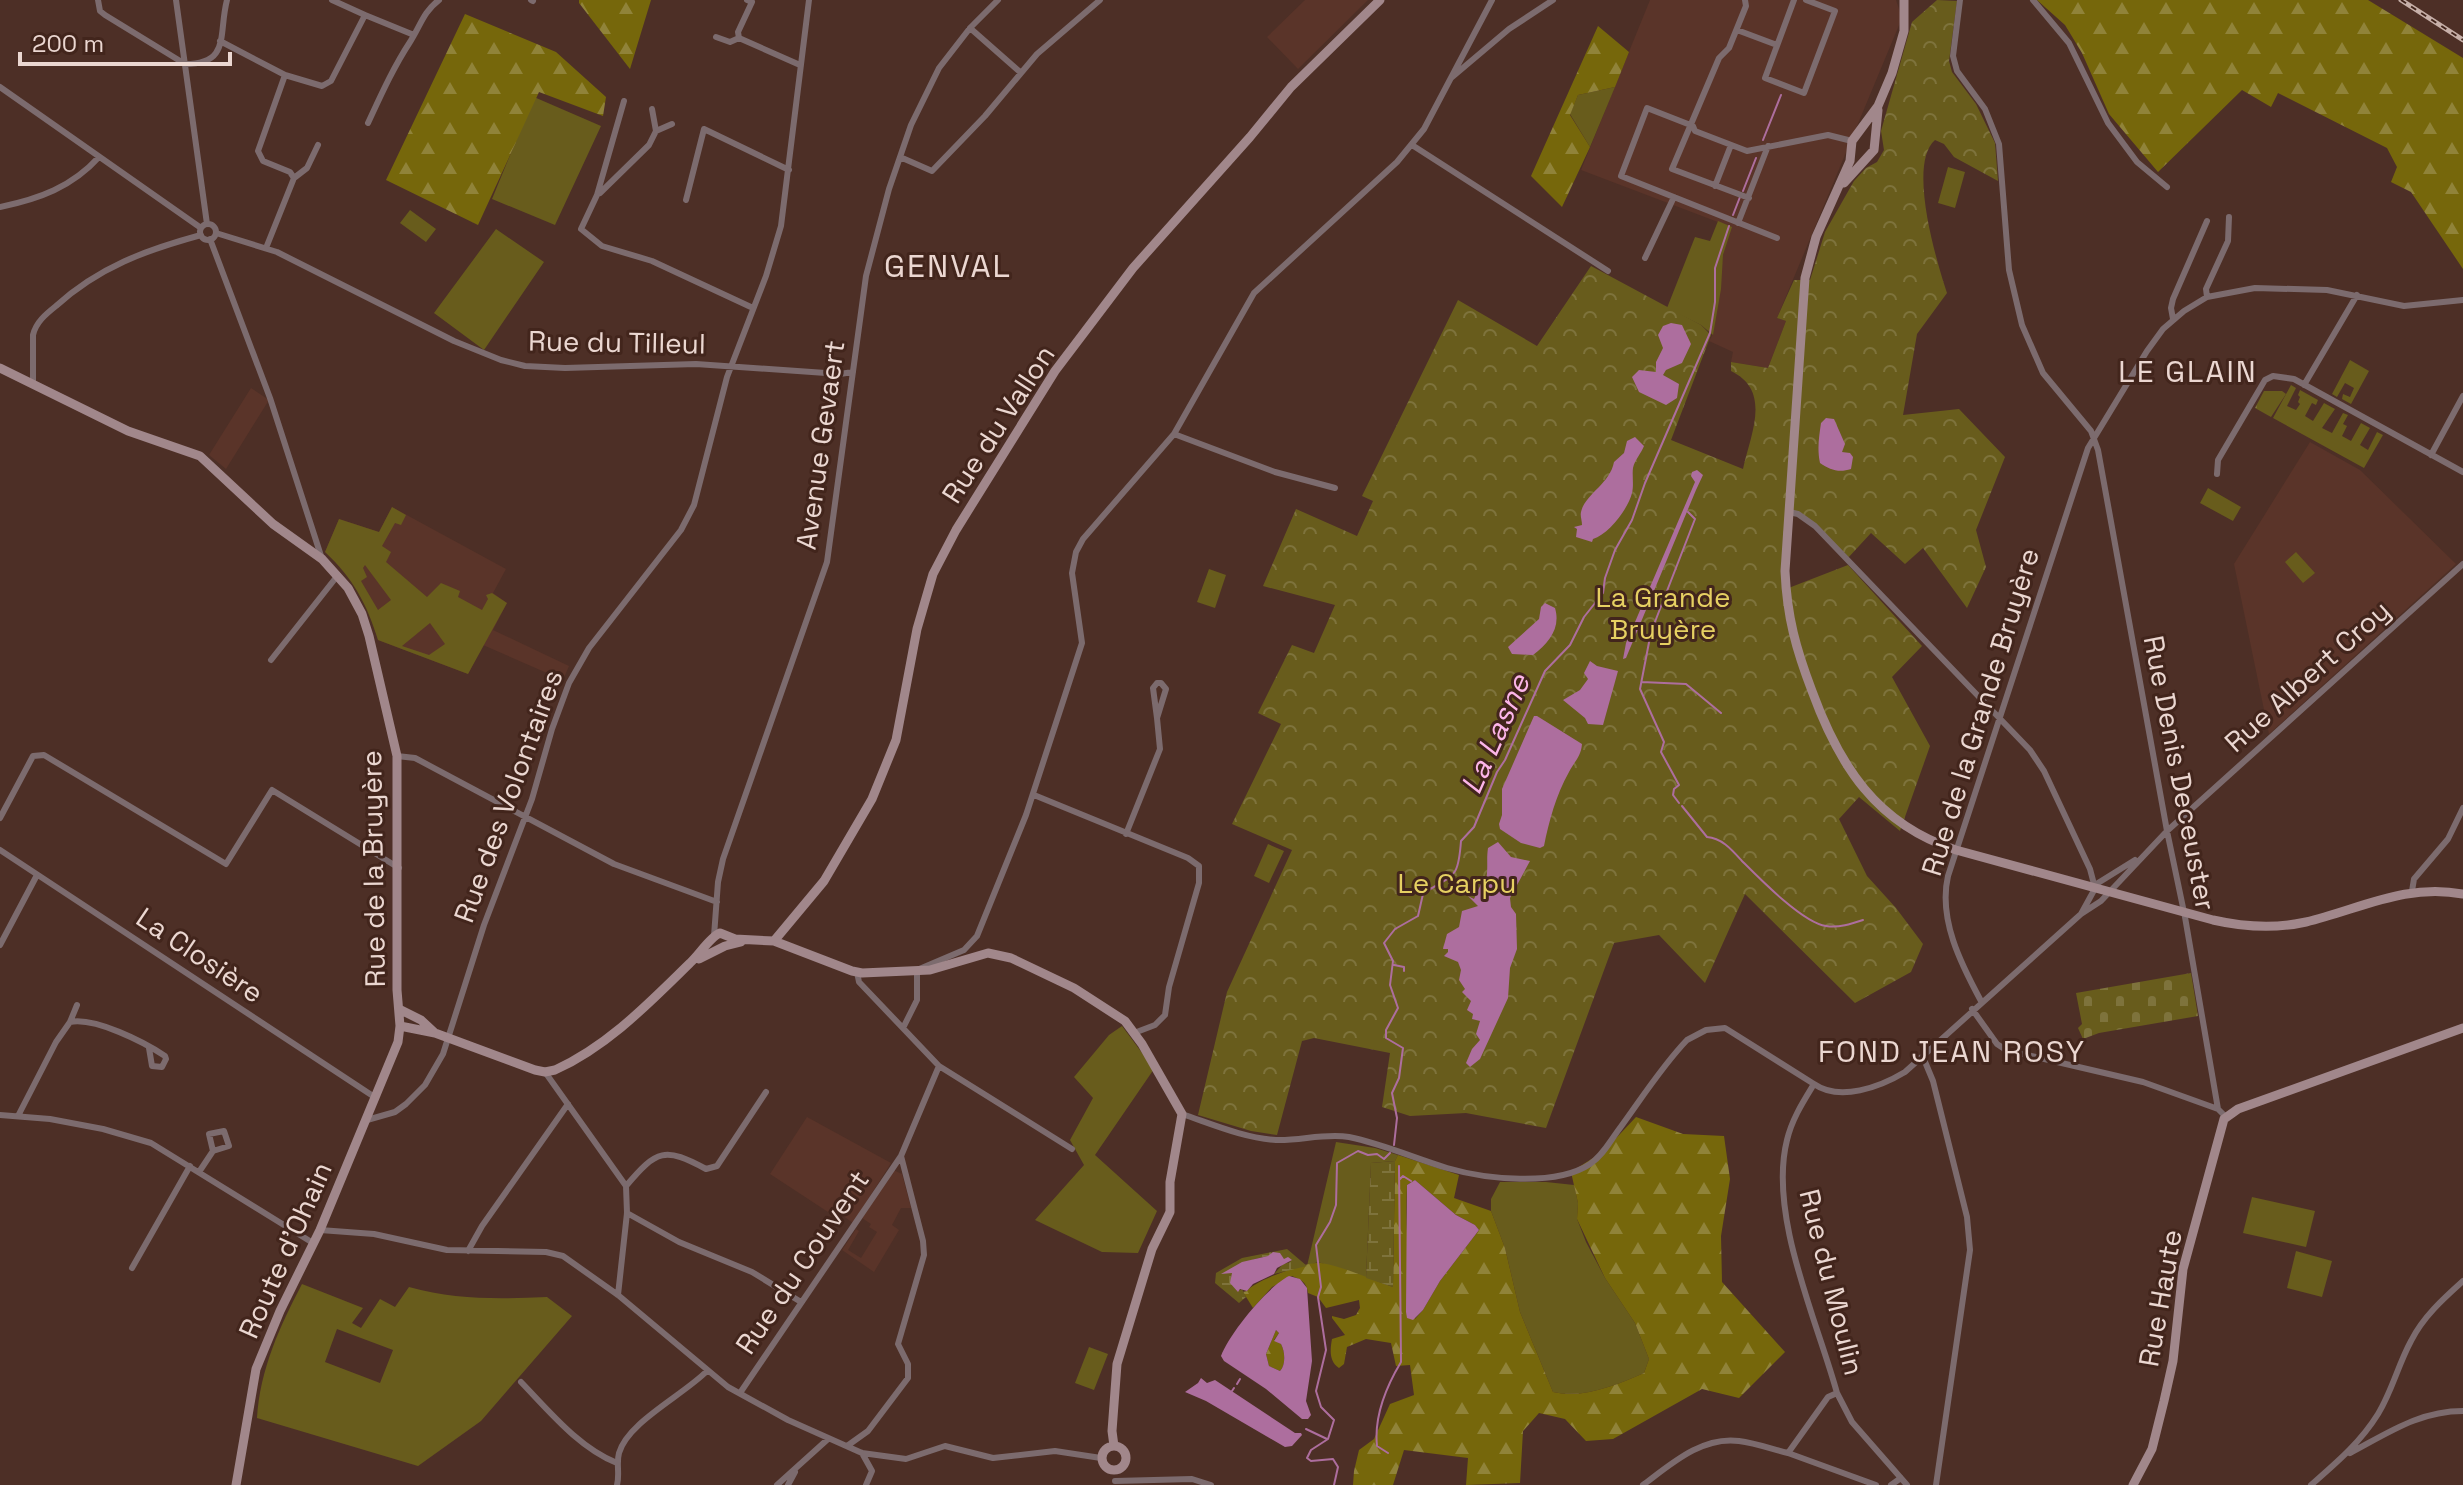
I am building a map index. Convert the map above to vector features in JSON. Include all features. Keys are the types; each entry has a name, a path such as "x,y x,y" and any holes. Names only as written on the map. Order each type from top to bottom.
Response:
{"street":[{"path":"98,0 100,11 105,15 185,64 200,64 213,59 220,41 227,0"},
{"path":"176,0 203,229"},
{"path":"332,0 414,35"},
{"path":"368,123 397,60 425,12 439,0"},
{"path":"739,38 738,32 752,2 747,0"},
{"name":"Rue des Volontaires","path":"449,1039 484,925 526,816 552,729 574,674 589,648 681,530 694,505 727,377 777,240 784,209 809,0"},
{"name":"Avenue Gevaert","path":"720,940 718,882 725,852 825,569 870,256 911,125 939,68 997,0"},
{"path":"900,157 932,171 985,116 1037,54 1100,0"},
{"name":"Rue du Vallon","path":"774,941 824,881 872,799 896,740 917,629 933,574 956,530 1048,383 1106,302 1194,198 1310,66 1380,0"},
{"path":"917,970 964,950 977,936 1034,795 1082,643 1072,573 1076,552 1083,539 1174,434 1254,293 1412,145 1424,129 1492,0"},
{"path":"1450,79 1492,43 1553,0"},
{"path":"1745,0 1746,6 1737,30 1729,48 1719,58 1693,126 1687,132 1672,169 1749,198"},
{"path":"1794,0 1765,78 1804,93 1835,11 1822,3 1809,1"},
{"path":"1904,0 1906,17 1902,46 1878,106 1854,142 1839,188 1816,237 1805,278 1785,571 1788,618 1794,642 1837,751 1867,794 1885,811 1922,836 1956,850 2184,912 2251,927 2289,925 2412,891 2436,890 2463,894"},
{"path":"1960,0 1953,56 1957,71 1985,109 1999,144 2009,270 2022,325 2043,373 2094,435"},
{"path":"2033,0 2069,43 2108,123 2137,162 2167,187"},
{"path":"220,41 285,75 317,85 328,84 365,15"},
{"path":"970,28 1020,72"},
{"path":"1737,30 1777,45"},
{"path":"716,37 730,42 739,38 800,65"},
{"path":"285,75 258,151 263,161 290,172 294,178"},
{"path":"0,87 203,229"},
{"path":"624,101 597,195 581,229 602,246 652,261 753,308"},
{"path":"1839,188 1874,150 1878,106"},
{"path":"1777,238 1621,176 1647,108 1747,151 1828,135 1854,142"},
{"path":"597,195 649,145 656,131 652,109"},
{"path":"656,131 672,124"},
{"path":"686,200 704,129 789,170"},
{"path":"1854,142 1864,134 1873,140"},
{"path":"1854,142 1856,155 1868,156"},
{"path":"266,248 294,178 307,168 318,145"},
{"path":"1412,145 1608,271"},
{"path":"1715,186 1731,145"},
{"path":"1738,223 1768,146"},
{"path":"0,207 59,189 82,176 99,157"},
{"path":"1645,258 1674,197"},
{"path":"2207,297 2206,289 2228,241 2229,217"},
{"path":"2173,319 2173,299 2207,221"},
{"path":"33,385 33,335 35,327 49,311 79,286 114,264 214,226 213,236 322,559"},
{"name":"Rue du Tilleul","path":"203,229 213,236 266,248 319,271 454,341 525,366 565,368 670,363 840,374 853,372"},
{"path":"2173,319 2207,297 2270,286 2357,295 2404,306 2463,300"},
{"path":"2304,385 2357,295"},
{"name":"Rue de la Grande Bruyère","path":"1981,1001 1947,920 1946,885 1998,719 2094,435 2155,340 2173,319"},
{"name":"Rue de la Bruyère","path":"0,371 128,431 200,456 273,524 322,559 338,575 365,621 397,756 399,1009"},
{"path":"2217,474 2218,460 2265,380 2273,376 2304,385 2463,472"},
{"path":"2431,455 2463,396"},
{"path":"1174,434 1275,472 1335,488"},
{"name":"Rue Denis Deceuster","path":"2094,435 2222,1113"},
{"path":"1789,512 1798,514 1815,526 2030,750 2044,771 2090,869 2095,888 2081,914"},
{"name":"Rue Albert Croy","path":"1814,1084 1824,1091 1836,1092 1870,1087 1896,1077 1923,1057 1981,1001 2081,914 2101,901 2167,831 2463,564"},
{"path":"271,660 338,575"},
{"path":"1126,834 1160,749 1153,688 1159,683 1166,689 1157,718"},
{"path":"0,818 33,756 37,754 44,755 226,864 272,790 399,868"},
{"path":"397,756 415,758 614,864 717,902"},
{"path":"1034,795 1197,863 1201,873 1169,987 1165,1015 1155,1025 1134,1033"},
{"path":"0,798 8,802"},
{"path":"2412,891 2414,879 2448,839 2463,808"},
{"name":"La Closière","path":"0,850 376,1098"},
{"name":"Rue Albert Croy","path":"2095,888 2110,874 2146,852"},
{"path":"0,945 37,875"},
{"path":"400,1026 435,1033 545,1072 559,1068 614,1034 689,964 720,940 774,941 857,972 930,970 978,954 996,953 1074,988 1125,1021 1182,1114 1170,1182 1170,1212 1152,1249 1117,1364 1112,1431 1114,1446"},
{"path":"903,1028 917,1000 917,970"},
{"path":"857,972 859,982 939,1066 1072,1149"},
{"path":"18,1116 77,1005"},
{"path":"399,1009 421,1020 435,1033"},
{"name":"Route d'Ohain","path":"236,1485 249,1401 265,1346 320,1230 391,1062 400,1026 399,1009"},
{"path":"1972,1009 1997,1044 2006,1050 2143,1082 2222,1113 2463,1028"},
{"path":"70,1022 79,1020 109,1029 138,1040 149,1048"},
{"path":"1182,1114 1271,1140 1332,1136 1382,1145 1449,1169 1527,1178 1572,1173 1598,1158 1687,1040 1716,1027 1741,1036 1814,1084"},
{"path":"367,1120 395,1112 415,1095 432,1073 449,1039"},
{"path":"1923,1057 1933,1081 1970,1240 1964,1305 1936,1485"},
{"name":"Rue du Couvent","path":"740,1393 901,1156 939,1066"},
{"path":"545,1072 626,1186 627,1213 618,1295"},
{"name":"Rue du Moulin","path":"1814,1084 1796,1114 1787,1141 1784,1203 1805,1290 1837,1393 1852,1422 1907,1485"},
{"path":"626,1186 656,1157 666,1153 679,1155 706,1169 717,1166 766,1092"},
{"path":"468,1251 482,1226 568,1104"},
{"name":"Rue Haute","path":"2133,1485 2152,1449 2164,1401 2173,1361 2183,1269 2222,1113"},
{"path":"0,1115 125,1133 151,1143 313,1243"},
{"path":"199,1172 213,1151"},
{"path":"846,1446 868,1431 908,1378 908,1364 898,1344 924,1247 901,1156"},
{"path":"132,1268 190,1166"},
{"path":"627,1213 679,1242 752,1272 801,1302"},
{"path":"320,1230 374,1234 425,1246 468,1251 559,1254 618,1295 707,1371 740,1393 828,1439 862,1453 906,1459 945,1446 993,1458 1055,1451 1101,1458"},
{"path":"2311,1485 2347,1454 2380,1412 2424,1319 2463,1281"},
{"path":"617,1485 621,1446 633,1429 687,1390 707,1371"},
{"path":"521,1382 567,1428 617,1463"},
{"path":"1788,1453 1826,1400 1837,1393"},
{"path":"2347,1454 2413,1419 2428,1414 2463,1411"},
{"path":"777,1485 828,1439"},
{"path":"1643,1485 1715,1440 1741,1441 1788,1453 1863,1483 1876,1485"},
{"path":"1101,1458 1106,1449 1114,1446 1122,1449 1126,1456 1115,1479"},
{"path":"862,1453 872,1471 866,1485"},
{"path":"1101,1458 1115,1479"},
{"path":"788,1485 797,1468"},
{"path":"1891,1485 1901,1478"},
{"path":"1115,1479 1192,1479 1211,1485"}],"shaded area":[{"path":"1305,0 1368,0 1298,69 1267,37"},
{"path":"1650,0 1896,0 1902,18 1777,318 1786,321 1768,368 1731,362 1733,352 1709,341 1713,334 1723,255 1731,227 1581,170"},
{"path":"1671,323 1682,325 1691,344 1682,363 1666,370 1663,375 1679,384 1677,398 1666,405 1639,392 1632,377 1639,370 1656,372 1656,362 1663,348 1658,335 1663,326"},
{"path":"251,388 269,400 226,469 209,455"},
{"path":"1826,418 1834,419 1845,444 1842,452 1850,453 1853,457 1851,469 1835,470 1820,463 1821,423"},
{"path":"1635,437 1644,446 1634,465 1633,490 1626,506 1617,520 1592,542 1576,537 1577,529 1574,527 1582,525 1583,506 1608,477 1614,462 1624,453 1627,441"},
{"path":"2310,442 2360,470 2456,564 2269,734 2234,564"},
{"path":"1697,470 1703,475 1623,659 1626,643 1695,482 1692,472"},
{"path":"392,507 506,569 493,593 507,603 493,630 569,666 563,680 483,645 468,674 378,640 368,609 353,583 345,570 325,552 339,519 379,532"},
{"path":"1545,603 1555,608 1556,622 1552,634 1533,655 1512,654 1508,647 1539,619"},
{"path":"1590,661 1618,671 1603,725 1588,724 1563,700 1580,690 1588,679 1584,673"},
{"path":"1534,716 1582,744 1579,756 1560,790 1544,846 1540,848 1521,843 1500,829 1499,824 1502,789"},
{"path":"1498,842 1511,857 1530,861 1510,898 1516,914 1517,949 1510,968 1508,998 1480,1059 1470,1067 1466,1063 1480,1040 1476,1034 1480,1021 1472,1019 1473,1014 1467,1010 1471,1001 1462,992 1465,989 1459,980 1461,970 1458,962 1444,956 1448,949 1443,949 1447,934 1459,927 1462,911 1478,906 1468,896 1474,899 1481,884 1485,883 1488,848"},
{"path":"807,1117 891,1163 853,1223 832,1208 828,1212 770,1174"},
{"path":"893,1170 902,1174 911,1208 901,1208 892,1225 899,1230 874,1272 842,1250 856,1229 859,1231 848,1250 861,1258 877,1232 862,1218"},
{"path":"1415,1180 1479,1230 1413,1320 1407,1318 1406,1312 1407,1185"},
{"path":"1273,1252 1292,1260 1247,1291 1240,1289 1238,1292 1230,1283 1232,1273 1221,1274 1242,1262"},
{"path":"1289,1276 1300,1279 1307,1288 1312,1361 1306,1401 1311,1415 1308,1419 1302,1419 1221,1356 1250,1312 1280,1281","holes":["1276,1330 1279,1333 1274,1341 1281,1344 1283,1350 1284,1362 1280,1371 1269,1366 1266,1354"]},
{"path":"1201,1378 1207,1383 1215,1380 1302,1435 1292,1446 1285,1447 1185,1392"}],"green space":[{"path":"579,0 651,0 630,69 579,3"},
{"name":"La Grande Bruyère","path":"1937,0 1957,1 1949,61 1952,72 1976,104 1995,143 1998,181 1954,157 1944,144 1935,140 1927,152 1924,191 1927,214 1947,293 1917,334 1903,415 1959,409 2005,457 1976,530 1986,567 1967,608 1923,548 1905,564 1871,533 1847,559 1814,526 1789,512 1786,589 1848,565 1922,646 1892,677 1930,746 1900,831 1859,797 1839,819 1867,876 1923,944 1911,972 1855,1003 1745,894 1705,983 1659,935 1614,943 1546,1128 1466,1113 1410,1116 1382,1107 1390,1053 1314,1038 1302,1041 1277,1135 1251,1131 1198,1115 1227,992 1292,850 1232,824 1281,724 1258,713 1292,645 1314,653 1335,605 1263,586 1296,509 1357,536 1373,501 1362,496 1458,300 1537,346 1591,266 1701,325 1711,335 1671,440 1743,469 1754,427 1755,401 1744,379 1731,371 1731,362 1768,368 1786,321 1777,318 1794,280 1810,280 1825,232 1854,181 1877,162 1884,150 1881,131 1912,22"},
{"path":"2037,0 2368,0 2463,58 2463,269 2411,192 2391,182 2397,167 2387,148 2278,93 2271,107 2242,90 2158,172 2109,114 2082,53 2065,25"},
{"path":"465,14 556,52 606,97 603,116 539,92 478,225 386,180"},
{"path":"1598,26 1629,52 1615,87 1578,95 1570,115 1590,147 1562,207 1531,176"},
{"path":"1615,87 1590,147 1570,114 1578,95"},
{"path":"534,97 601,126 555,225 492,199"},
{"path":"1948,167 1965,172 1955,208 1938,203"},
{"path":"410,210 436,229 426,242 400,223"},
{"path":"1718,221 1732,227 1723,255 1713,335 1701,325 1667,308 1695,237 1710,241"},
{"path":"496,229 544,262 484,350 434,313"},
{"path":"2350,360 2369,371 2351,404 2342,399 2343,394 2350,397 2354,388 2345,383 2337,397 2332,394"},
{"path":"2291,385 2296,388 2287,406 2296,410 2300,404 2300,390 2318,400 2316,405 2312,403 2305,416 2313,421 2324,403 2335,409 2322,428 2332,433 2343,413 2348,415 2342,436 2351,441 2361,423 2370,428 2360,445 2368,450 2377,432 2383,435 2364,468 2273,418"},
{"path":"2264,391 2282,391 2286,394 2271,417 2255,408"},
{"path":"2208,488 2241,507 2233,521 2200,503"},
{"path":"392,507 406,515 401,525 395,523 382,546 391,552 386,562 427,597 441,583 460,591 458,597 482,610 488,599 486,595 492,593 507,603 468,674 378,640 358,592 325,552 339,519 379,532","holes":["365,565 391,600 378,610 361,581 367,577 363,568","430,623 445,644 429,655 402,646"]},
{"path":"2296,552 2315,573 2303,583 2285,562"},
{"path":"1209,569 1226,575 1215,608 1197,602"},
{"path":"1268,844 1284,851 1269,883 1254,876"},
{"path":"2191,973 2198,1016 2099,1033 2083,1039 2078,1028 2082,1024 2076,993"},
{"path":"1122,1026 1154,1069 1095,1155 1157,1211 1138,1253 1102,1252 1035,1220 1084,1165 1070,1140 1093,1098 1074,1077 1109,1035"},
{"path":"1636,1117 1683,1134 1724,1136 1730,1179 1721,1236 1722,1282 1785,1352 1739,1398 1702,1389 1613,1439 1586,1441 1565,1419 1539,1413 1523,1431 1520,1483 1466,1485 1468,1458 1404,1450 1393,1485 1353,1485 1359,1450 1374,1439 1390,1404 1414,1395 1410,1365 1396,1366 1391,1343 1366,1339 1347,1347 1344,1364 1339,1368 1333,1362 1332,1339 1345,1335 1332,1316 1344,1319 1356,1315 1360,1308 1359,1300 1326,1308 1318,1297 1308,1293 1303,1282 1292,1276 1272,1287 1253,1308 1243,1292 1271,1277 1315,1263 1339,1267 1393,1287 1395,1161 1398,1155 1459,1175 1454,1198 1491,1211 1505,1248 1520,1312 1553,1392 1576,1394 1622,1382 1644,1373 1649,1359 1635,1323 1605,1278 1577,1219 1578,1203 1571,1172 1604,1151","holes":["1415,1180 1479,1230 1415,1319 1408,1252 1407,1185"]},
{"path":"1336,1142 1398,1155 1395,1161 1371,1163 1366,1278 1318,1262 1307,1266"},
{"path":"1395,1161 1393,1287 1366,1278 1371,1163"},
{"path":"1500,1182 1574,1185 1578,1203 1577,1219 1586,1242 1635,1323 1649,1359 1644,1373 1588,1392 1553,1392 1520,1312 1505,1248 1491,1211 1491,1199"},
{"path":"2252,1197 2315,1211 2306,1247 2243,1233"},
{"path":"1287,1249 1307,1266 1274,1274 1283,1264 1291,1262 1267,1257 1252,1260 1229,1273 1232,1273 1238,1291 1242,1289 1246,1297 1239,1303 1215,1283 1216,1273 1242,1258"},
{"path":"2296,1251 2332,1261 2322,1297 2287,1288"},
{"path":"302,1284 363,1308 352,1323 361,1328 380,1299 395,1307 409,1287 461,1296 547,1297 572,1316 481,1421 418,1466 257,1418 267,1365","holes":["337,1329 393,1350 380,1383 325,1362"]},
{"path":"1276,1330 1279,1333 1274,1340 1281,1344 1284,1354 1280,1371 1269,1366 1266,1354"},
{"path":"1089,1347 1108,1354 1094,1390 1075,1383"}],"waterway":[{"name":"La Lasne","path":"1763,140 1781,95"},
{"name":"La Lasne","path":"1743,191 1756,158"},
{"name":"La Lasne","path":"1733,215 1740,197"},
{"name":"La Lasne","path":"1394,1145 1397,1118 1392,1093 1399,1078 1403,1048 1386,1038 1386,1030 1398,1008 1390,985 1393,961 1384,943 1395,929 1418,916 1423,894 1456,870 1461,841 1474,827 1545,671 1570,645 1584,617 1603,593 1615,550 1632,520 1710,333 1715,302 1715,268 1729,226"},
{"name":"Le Carpu","path":"1679,803 1673,795 1679,785 1661,752 1664,742 1640,689 1651,632 1695,519 1688,512"},
{"path":"1642,682 1686,684 1721,713"},
{"name":"Le Carpu","path":"1682,806 1707,837 1726,845 1770,888 1806,917 1826,926 1863,920"},
{"path":"1394,965 1404,967 1404,971"},
{"name":"La Lasne","path":"1334,1485 1338,1467 1333,1459 1311,1461 1307,1458 1311,1450 1328,1439 1334,1420 1321,1407 1316,1391 1326,1350 1318,1297 1321,1287 1316,1245 1336,1205 1337,1163 1358,1151 1377,1154 1384,1159 1390,1153"},
{"path":"1388,1453 1377,1446 1377,1425 1382,1403 1401,1362 1399,1166"},
{"path":"1400,1179 1403,1176 1411,1181"},
{"path":"1237,1384 1240,1379"},
{"path":"1306,1429 1327,1439"}],"railway":[{"path":"2401,0 2463,40"}],"district":[{"name":"GENVAL","path":"948,266"},
{"name":"LE GLAIN","path":"2188,371"},
{"name":"FOND JEAN ROSY","path":"1952,1051"}]}
